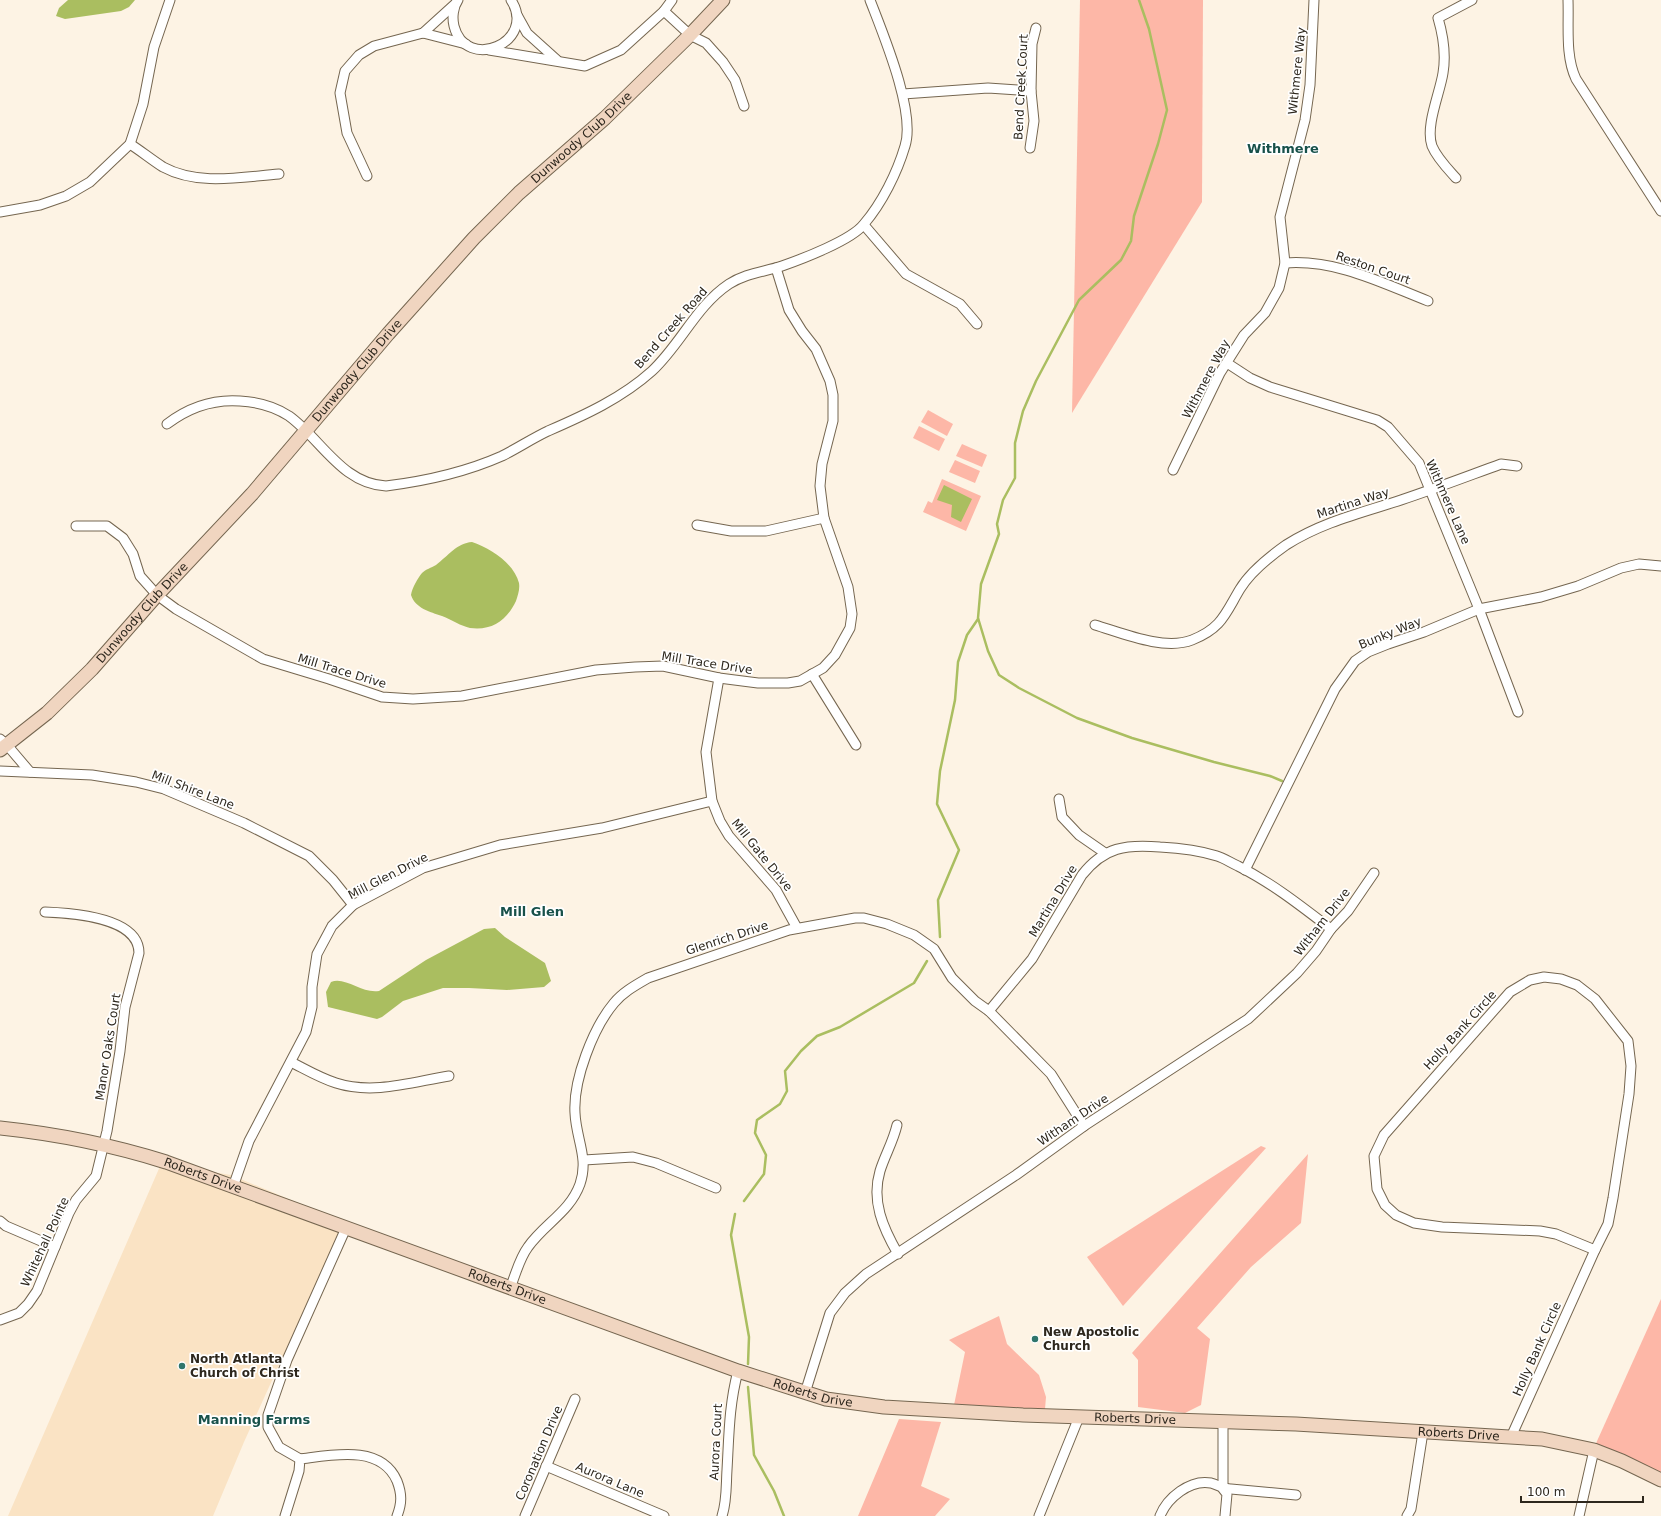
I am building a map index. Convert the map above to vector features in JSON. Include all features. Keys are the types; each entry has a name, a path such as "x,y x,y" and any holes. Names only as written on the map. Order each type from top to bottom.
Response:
{"street":[{"path":"0,212 40,205 66,196 90,182 130,144 143,104 154,47 170,0"},
{"path":"511,0 527,33 556,60"},
{"path":"423,33 466,44 477,49 556,60 586,66 621,50 664,11 672,0"},
{"name":"Dunwoody Club Drive","path":"2,745 47,713 92,670 157,595 252,494 305,430 474,238 519,193 605,118 690,35 723,0"},
{"name":"Bend Creek Road","path":"167,424 180,414 202,405 229,400 253,402 270,406 289,416 305,430 342,468 379,485 404,484 478,466 587,414 622,393 653,370 703,306 729,284 743,276 776,268 830,245 864,226 895,174 906,144 907,114 903,94 870,0"},
{"name":"Withmere Way","path":"1172,470 1220,373 1244,335 1265,313 1279,288 1285,263 1280,217 1305,120 1310,85 1314,0"},
{"path":"1456,178 1440,160 1432,145 1431,125 1443,72 1443,33 1438,18 1472,0"},
{"path":"1568,0 1572,71 1658,198 1661,211"},
{"path":"367,176 347,132 340,93 346,71 359,54 374,46 423,33 457,2"},
{"path":"457,2 453,23 457,35 466,44"},
{"path":"664,11 690,35 706,43 723,62 734,80 744,106"},
{"path":"489,50 501,46 510,38 515,27 517,15"},
{"name":"Bend Creek Court","path":"1030,148 1034,121 1031,91 1032,44 1036,28"},
{"path":"903,94 988,88 1031,91"},
{"path":"130,144 164,167 193,177 216,179 279,174"},
{"path":"864,226 906,274 960,304 977,324"},
{"name":"Reston Court","path":"1285,263 1305,262 1349,270 1428,301"},
{"name":"Mill Trace Drive","path":"76,526 107,526 123,538 133,554 140,576 157,595 176,609 263,659 330,679 382,698 413,699 462,696 596,670 635,667 663,666 719,678 758,683 788,683 800,681 823,668 835,655 850,628 852,614 848,586 824,518 820,477 833,421 833,395 830,381 816,349 802,331 789,310 776,268"},
{"name":"Withmere Lane","path":"1227,363 1250,378 1270,387 1377,420 1388,427 1419,463 1431,488 1518,712"},
{"name":"Martina Way","path":"1095,625 1142,640 1177,643 1192,640 1212,629 1220,622 1231,607 1240,588 1268,559 1287,545 1321,526 1501,464 1517,466"},
{"path":"697,525 731,531 766,531 824,518"},
{"name":"Bunky Way","path":"1245,870 1335,690 1355,661 1368,652 1424,632 1479,609 1548,595 1578,586 1621,568 1639,564 1661,566"},
{"path":"812,674 856,745"},
{"name":"Mill Gate Drive","path":"719,678 706,752 712,801 720,821 729,836 776,890 797,928"},
{"path":"2,745 30,772"},
{"name":"Mill Shire Lane","path":"0,771 92,775 136,782 176,794 244,823 309,856 333,880 353,906"},
{"path":"1059,799 1062,817 1079,836 1105,853"},
{"name":"Mill Glen Drive","path":"233,1186 249,1141 306,1032 312,1007 312,987 317,954 332,926 353,906 423,868 500,845 602,828 712,801"},
{"name":"Martina Drive","path":"989,1011 1032,960 1088,866 1105,853 1114,849 1139,845 1176,848 1218,856 1290,896 1331,929"},
{"name":"Witham Drive","path":"805,1393 830,1314 838,1303 866,1274 1016,1175 1084,1126 1248,1019 1296,974 1316,951 1331,929 1348,911 1374,874"},
{"name":"Manor Oaks Court","path":"45,912 79,914 103,920 130,932 139,945 137,964 124,1008 120,1051 105,1141"},
{"name":"Glenrich Drive","path":"510,1288 520,1258 529,1245 572,1200 583,1174 584,1160 575,1114 575,1096 579,1073 601,1024 614,1003 635,985 648,978 797,928 864,918 886,924 914,935 934,950 952,978 975,1001 989,1011 1051,1074 1084,1126"},
{"name":"Holly Bank Circle","path":"1511,1437 1608,1224 1629,1094 1631,1066 1628,1041 1595,999 1577,985 1561,978 1544,977 1530,980 1510,992 1384,1135 1374,1156 1377,1189 1385,1205 1396,1215 1414,1223 1442,1227 1540,1231 1556,1234 1595,1250"},
{"path":"291,1062 336,1083 366,1088 380,1089 449,1076"},
{"path":"897,1125 892,1143 880,1171 877,1200 886,1233 898,1254"},
{"name":"Roberts Drive","path":"0,1128 105,1141 233,1186 738,1371 805,1393 842,1402 884,1407 1079,1417 1223,1421 1542,1439 1594,1450 1622,1461 1661,1480"},
{"name":"Whitehall Pointe","path":"0,1320 20,1313 37,1291 76,1200 96,1176 105,1141"},
{"path":"584,1160 633,1157 656,1163 716,1188"},
{"path":"0,1221 6,1226 55,1247"},
{"path":"346,1228 287,1360 268,1415 268,1427 279,1447 300,1458 357,1454 377,1459 390,1469 401,1491 401,1504 397,1516"},
{"name":"Aurora Court","path":"722,1516 726,1494 730,1403 733,1386 738,1371"},
{"name":"Coronation Drive","path":"525,1516 575,1399"},
{"path":"1039,1516 1079,1417"},
{"path":"1223,1421 1223,1489 1227,1494 1225,1516"},
{"path":"1407,1516 1411,1509 1423,1432"},
{"path":"1579,1516 1594,1450"},
{"path":"285,1516 299,1471 300,1458"},
{"name":"Aurora Lane","path":"546,1466 664,1516"},
{"path":"1160,1516 1163,1508 1174,1495 1193,1485 1210,1483 1223,1489 1296,1495"}],"shaded area":[{"path":"68,0 135,0 129,7 121,11 65,19 56,16 59,8"},
{"path":"1080,0 1203,0 1202,202 1072,413"},
{"path":"928,410 953,424 947,436 921,422"},
{"path":"919,426 945,439 939,451 913,438"},
{"path":"962,444 987,455 982,467 956,456"},
{"path":"955,460 980,471 975,483 949,472"},
{"path":"942,479 981,496 966,531 923,512 928,501 932,503"},
{"path":"944,485 972,499 961,522 951,517 952,505 937,500"},
{"path":"472,542 493,552 507,563 512,569 519,583 516,601 508,614 498,623 485,628 470,628 428,611 419,606 411,595 415,583 420,575 436,565 457,547"},
{"path":"495,928 505,937 545,963 551,981 544,987 507,990 443,988 403,1001 382,1017 377,1019 328,1007 326,992 331,982 342,981 366,990 379,991 426,960 484,929"},
{"path":"1261,1146 1266,1148 1123,1306 1087,1257"},
{"path":"1308,1154 1301,1223 1251,1267 1197,1328 1210,1339 1201,1405 1185,1413 1138,1407 1138,1360 1132,1353"},
{"path":"161,1164 231,1175 344,1222 244,1442 213,1516 8,1516"},
{"path":"1661,1299 1661,1478 1593,1450"},
{"path":"999,1316 1007,1344 1039,1375 1046,1397 1045,1409 954,1405 965,1352 949,1340"},
{"path":"899,1419 941,1422 921,1486 950,1499 935,1516 858,1516"}],"waterway":[{"path":"1139,0 1149,29 1167,110 1158,144 1134,216 1131,241 1121,260 1079,300 1036,381 1023,411 1015,443 1015,478 1003,500 997,524 999,534 981,584 978,618 988,651 999,675 1019,688 1077,718 1132,738 1214,762 1270,776 1282,781"},
{"path":"940,937 938,900 959,850 937,804 940,771 955,700 958,662 967,635 978,619"},
{"path":"744,1201 764,1174 766,1155 755,1133 757,1120 780,1104 787,1091 785,1071 801,1051 817,1036 840,1027 914,983 927,961"},
{"path":"735,1214 731,1235 749,1337 748,1364"},
{"path":"748,1387 754,1455 774,1491 784,1516"}],"place":[{"name":"New Apostolic Church","path":"1035,1339"},
{"name":"North Atlanta Church of Christ","path":"182,1366"}],"district":[{"name":"Withmere","path":"1283,148"},
{"name":"Mill Glen","path":"532,911"},
{"name":"Manning Farms","path":"254,1419"}]}
